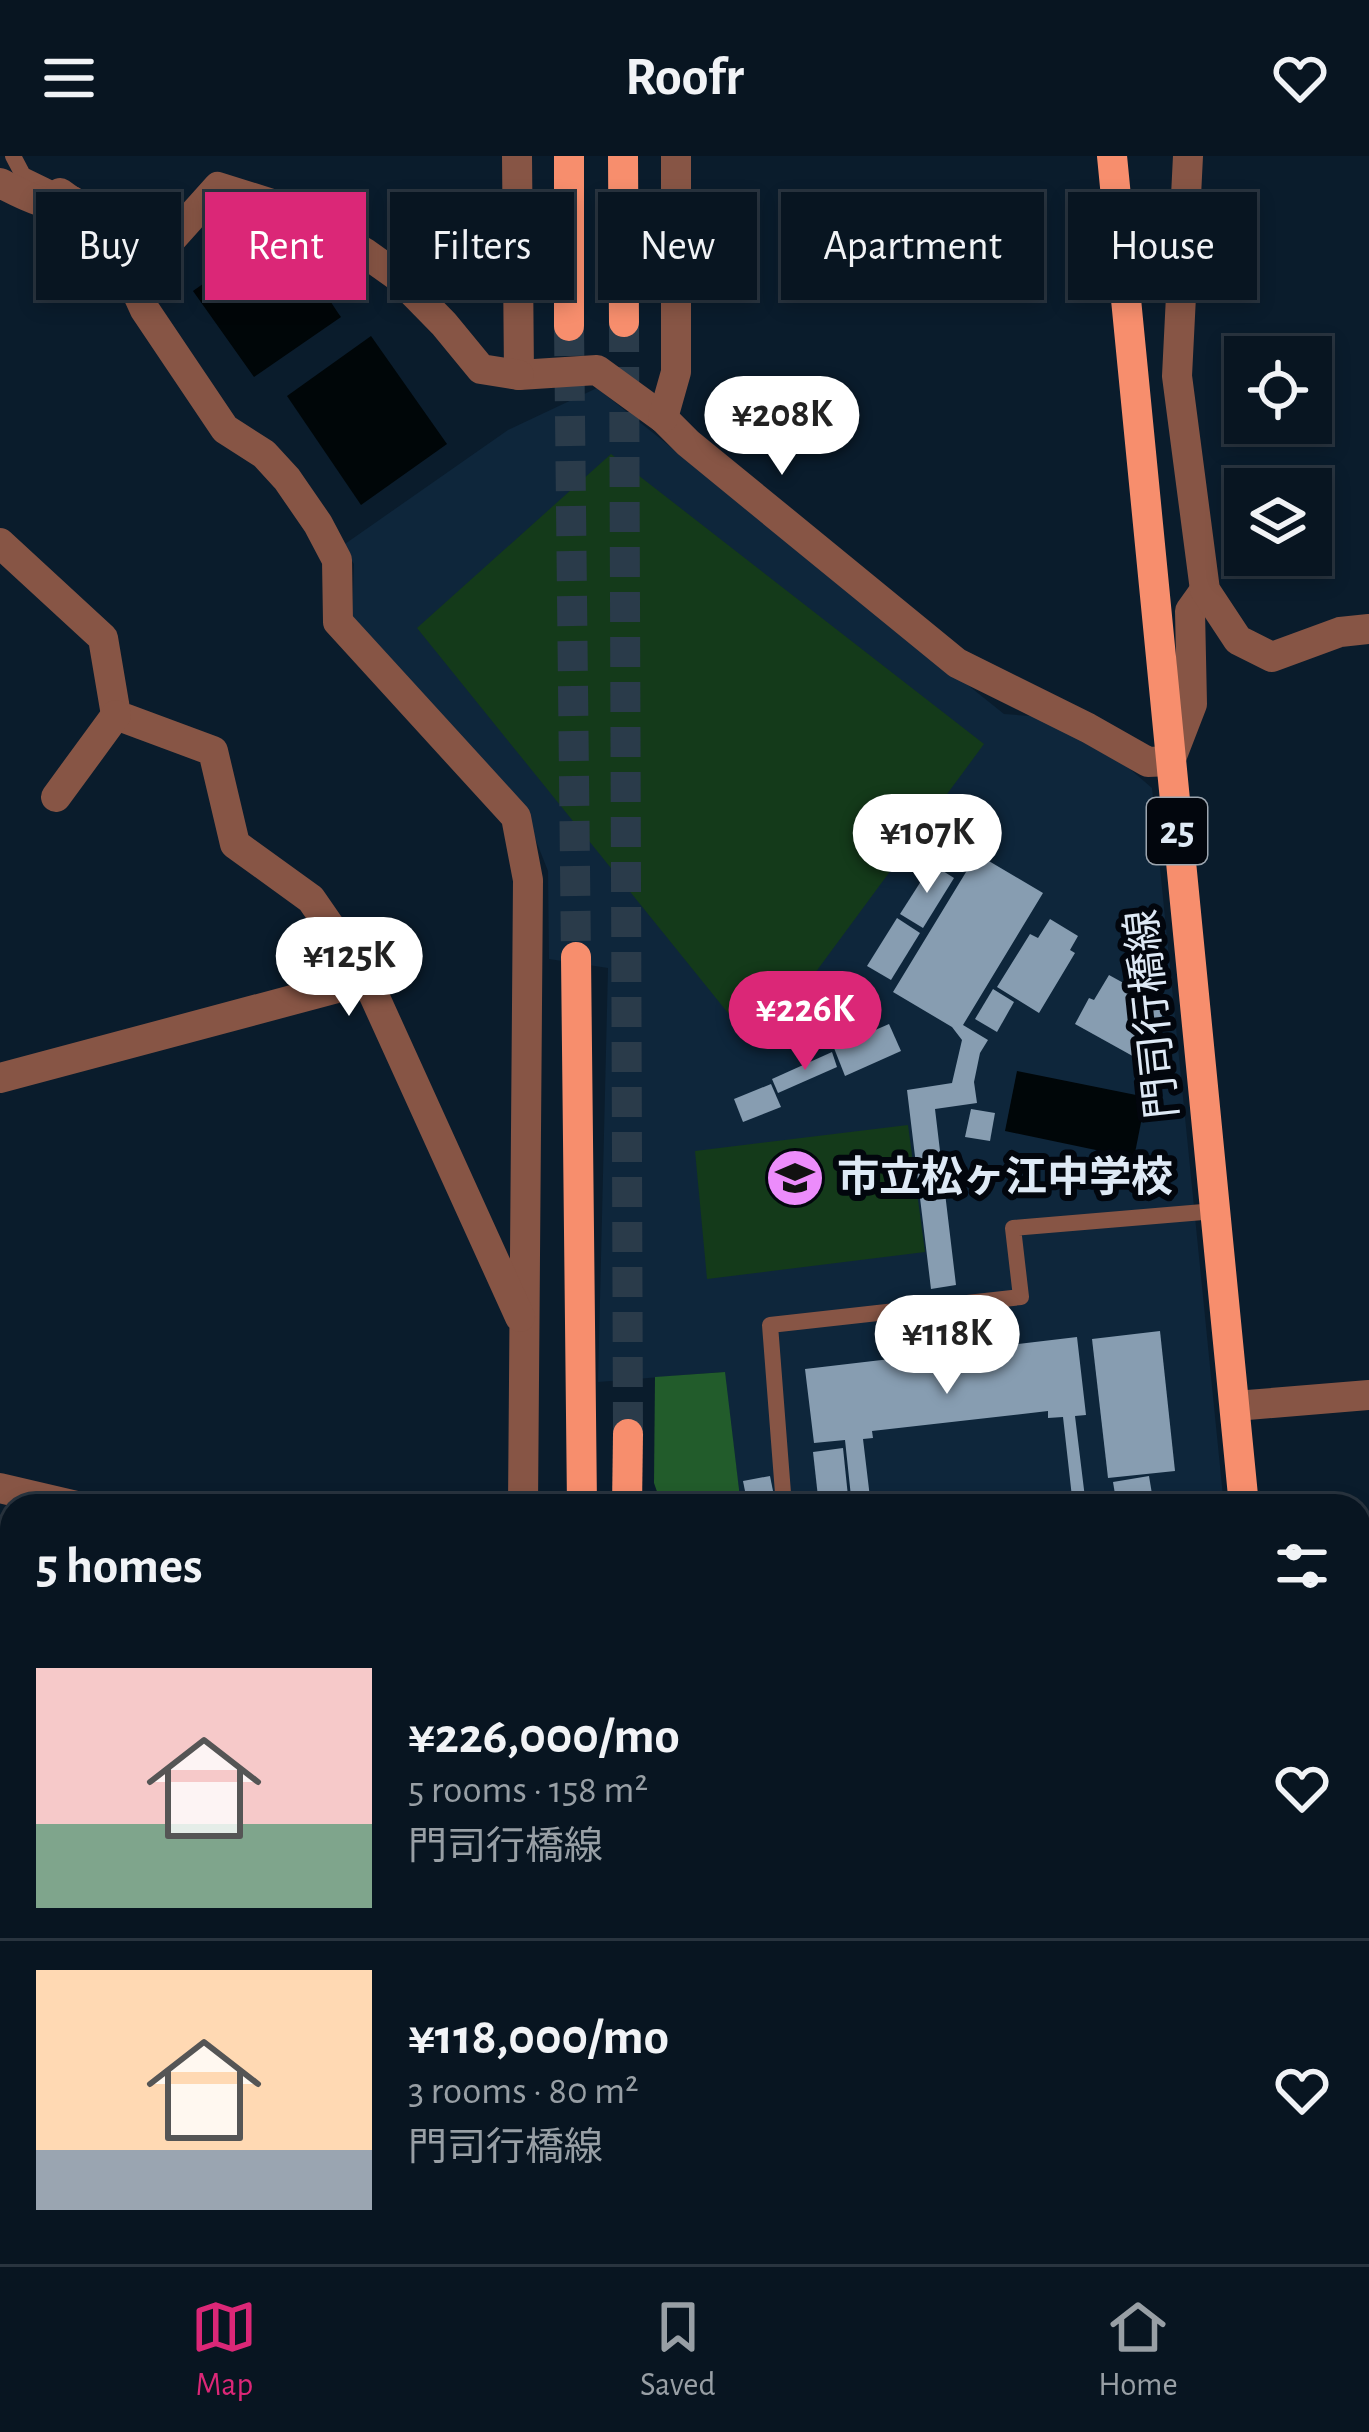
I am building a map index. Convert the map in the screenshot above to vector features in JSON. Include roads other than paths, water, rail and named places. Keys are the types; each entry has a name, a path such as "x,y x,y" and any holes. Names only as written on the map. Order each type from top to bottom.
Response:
{"main road":[{"path":"569,156 569,326"},
{"path":"623,156 624,322"},
{"name":"門司行橋線","path":"1112,156 1243,1494"},
{"path":"577,957 582,1494"},
{"path":"627,1494 628,1434"}],"street":[{"path":"517,156 519,375"},
{"path":"663,418 676,372 676,156"},
{"path":"1188,156 1177,376 1205,590 1238,640 1272,656 1340,632 1369,629"},
{"path":"0,183 36,200"},
{"path":"181,229 218,188 291,210 396,275 482,369 519,375 598,370 663,418 957,663 1148,762 1170,761 1192,704 1190,611 1205,590"},
{"path":"140,300 225,429 264,454 318,524 337,560 338,622 516,817 528,880 523,1494"},
{"path":"0,543 103,638 116,716 56,797"},
{"path":"116,716 213,751 236,844 311,899 367,980 524,1326"},
{"path":"0,1078 367,980"},
{"path":"1235,1406 1369,1394"},
{"path":"0,2005 0,2045"}],"lane":[{"path":"13,156 22,175 56,192"},
{"path":"783,1494 770,1325 1022,1297 1013,1228 1215,1211"}],"tunnel":[{"path":"624,322 628,1434"},
{"path":"569,326 576,957"}],"place":[{"name":"市立松ヶ江中学校","path":"795,1178"}]}
